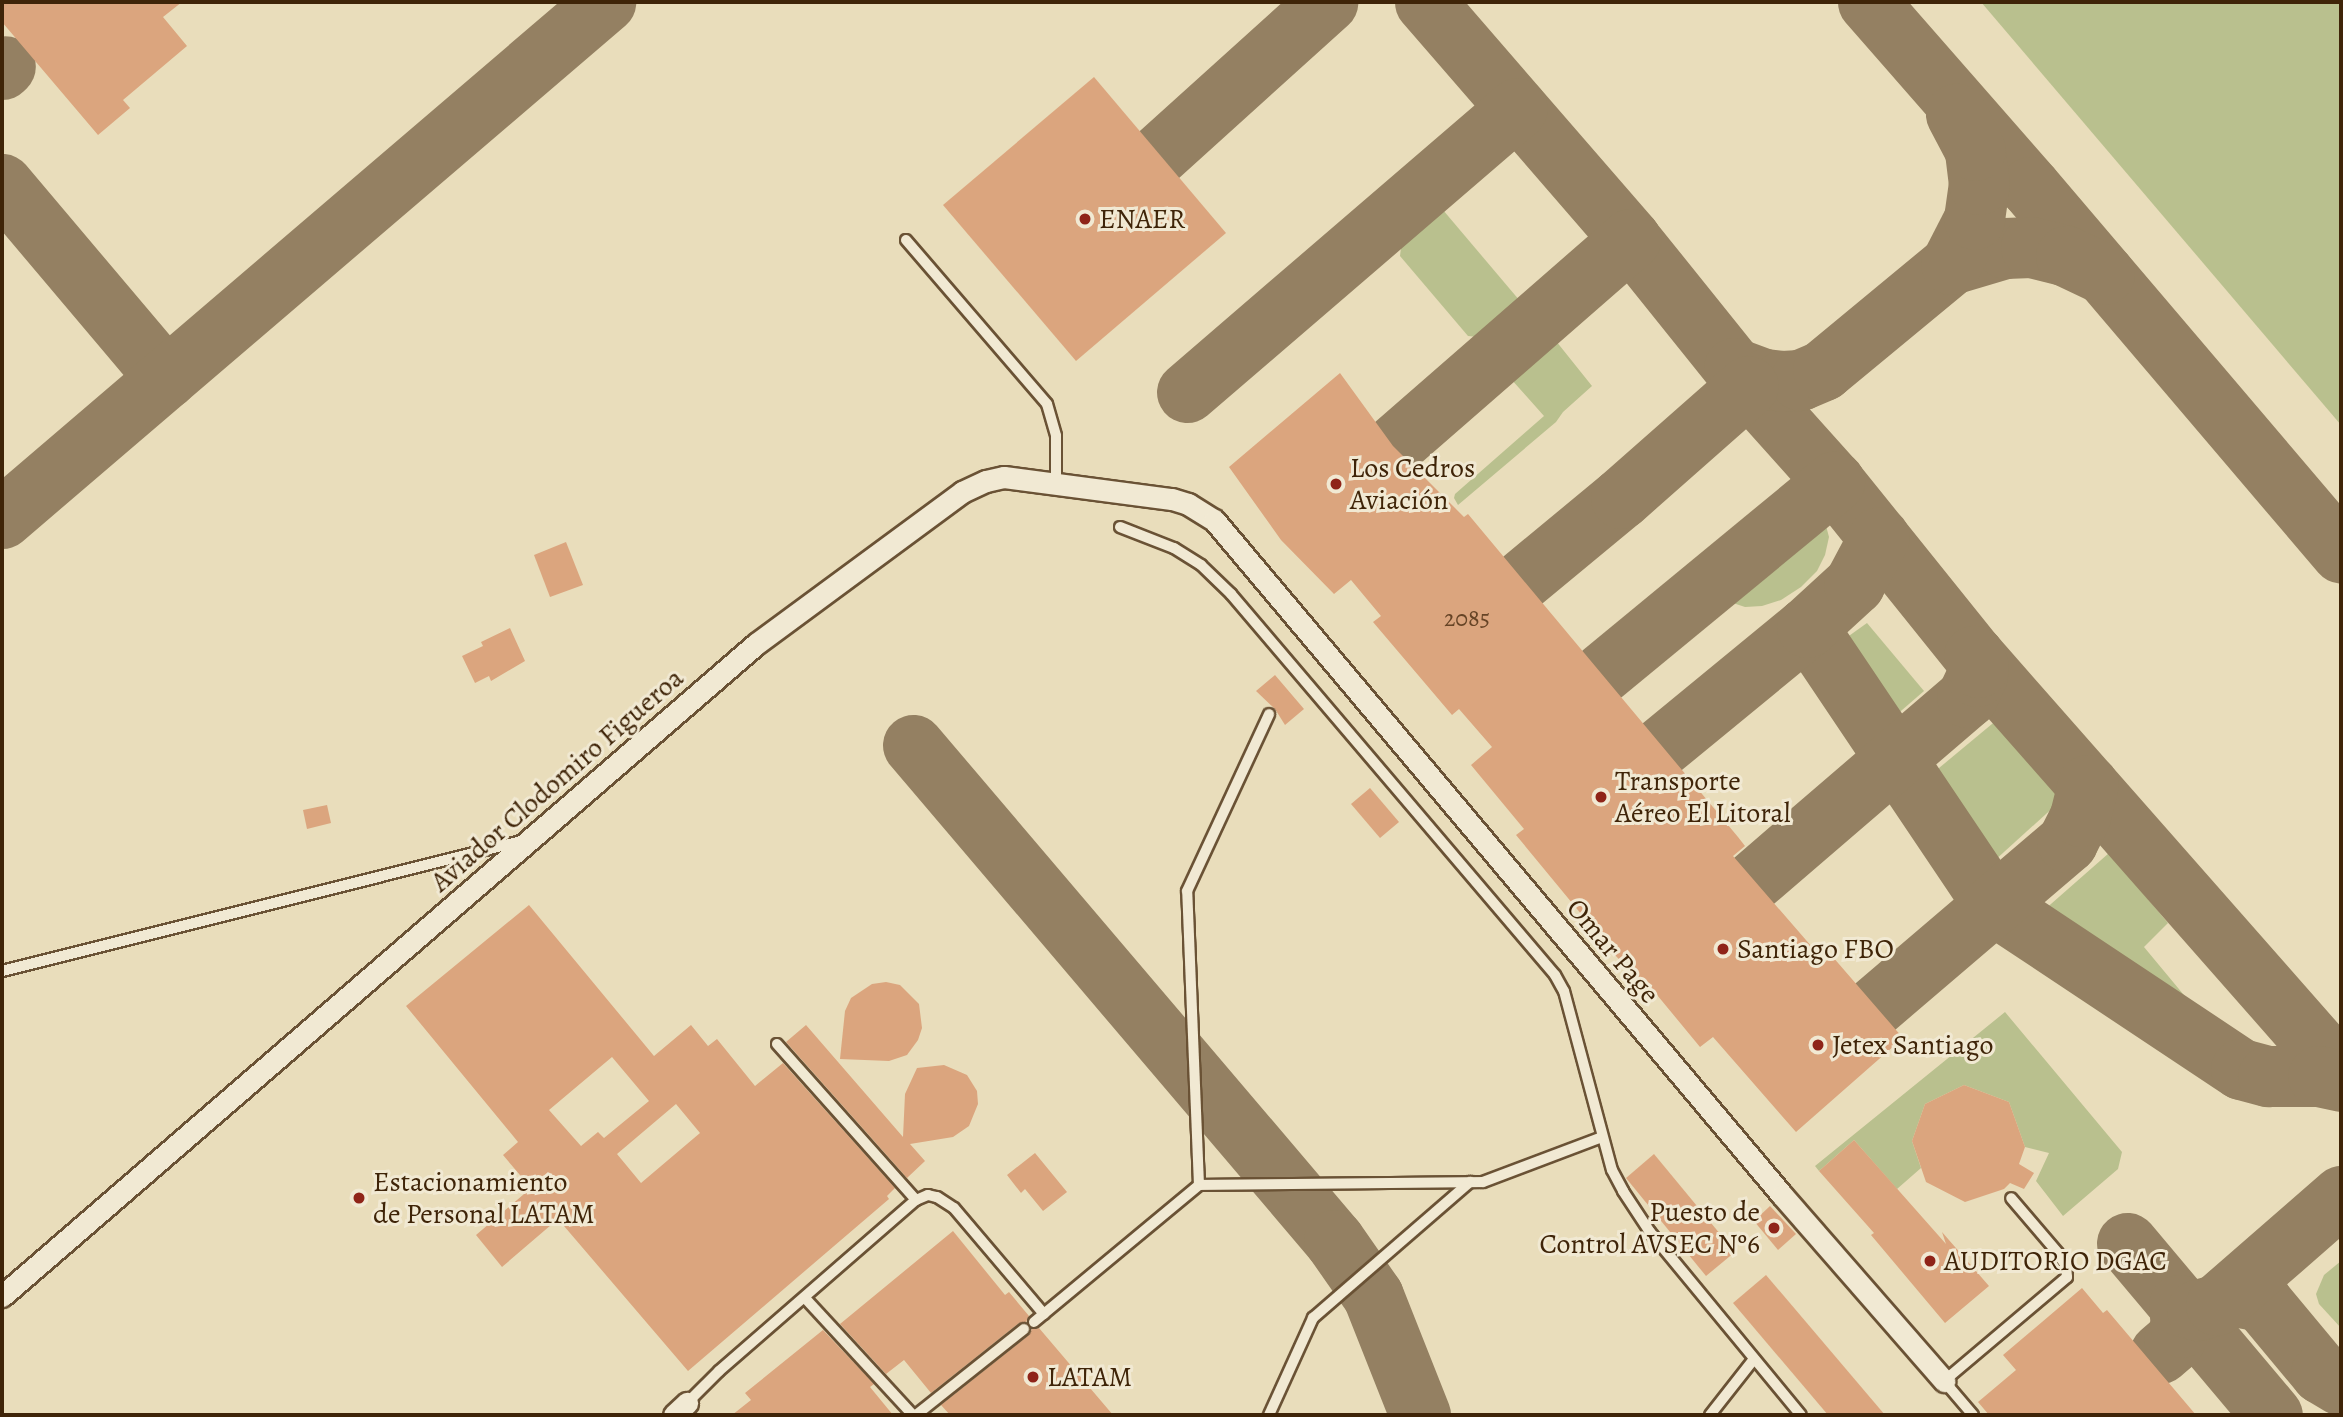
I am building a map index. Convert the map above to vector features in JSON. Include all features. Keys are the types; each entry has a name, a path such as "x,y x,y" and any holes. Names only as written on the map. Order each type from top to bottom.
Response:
{"street":[{"name":"Aviador Clodomiro Figueroa","path":"2,1296 756,644 962,492 1003,477 1056,482 1172,499 1188,504 1214,520"},
{"name":"Omar Page","path":"1214,520 1764,1174 1944,1381"}],"lane":[{"path":"906,240 1047,404 1056,436 1056,482"},
{"path":"1120,527 1174,548 1201,565 1231,594 1555,975 1564,991 1602,1137 1617,1181 1650,1232 1801,1415"},
{"path":"1199,1185 1187,891 1269,714"},
{"path":"2,971 531,839"},
{"path":"777,1044 916,1200"},
{"path":"1034,1322 1199,1185 1483,1182 1602,1137"},
{"path":"1269,1415 1313,1318 1470,1182"},
{"path":"681,1409 916,1200 928,1195 937,1197 954,1208 1044,1314"},
{"path":"1944,1381 2067,1277 2066,1266 2058,1253 2011,1198"},
{"path":"805,1298 914,1415 1024,1329"},
{"path":"1710,1415 1754,1359"},
{"name":"Omar Page","path":"1944,1381 1973,1415"}],"green space":[{"path":"1981,2 2341,2 2341,425"},
{"path":"1443,210 1520,301 1478,337 1468,336 1400,256 1401,248"},
{"path":"1548,331 1592,386 1563,412 1556,422 1458,505 1455,494 1544,416 1502,369"},
{"path":"1825,522 1829,537 1825,555 1817,571 1801,587 1781,600 1762,606 1745,607 1730,602"},
{"path":"1867,623 1924,691 1894,717 1839,643"},
{"path":"1998,719 2060,793 2057,804 1993,862 1933,773"},
{"path":"2109,853 2168,923 2144,947 2198,1012 2196,1014 2043,911"},
{"path":"2005,1012 2122,1152 2118,1169 2063,1216 2036,1181 2049,1153 2025,1147 2009,1102 1964,1085 1925,1104 1912,1141 1921,1168 1897,1189 1854,1140 1819,1171 1815,1166"},
{"path":"2341,1261 2341,1328 2319,1304 2316,1294 2324,1275"}],"building":[{"path":"2,2 182,2 163,17 187,46 123,100 130,108 98,135 2,22"},
{"name":"ENAER","path":"1094,77 1226,233 1076,361 943,205"},
{"path":"1340,373 1393,446 1464,517 1468,514 1738,837 1745,846 1733,856 1825,962 1832,956 1903,1038 1796,1132 1713,1037 1700,1047 1648,984 1645,987 1615,955 1516,835 1524,829 1471,765 1492,747 1459,709 1452,715 1373,622 1381,616 1351,580 1334,594 1281,540 1229,467"},
{"path":"566,542 583,585 550,597 534,555"},
{"path":"510,628 525,661 491,681 489,676 475,683 462,656 483,646 481,642"},
{"path":"1275,675 1304,709 1285,725 1275,709 1256,691"},
{"path":"1370,788 1399,822 1380,838 1351,804"},
{"path":"327,805 331,823 307,829 303,810"},
{"path":"529,905 654,1056 691,1025 708,1046 717,1039 755,1086 783,1063 895,1188 887,1196 889,1199 688,1371 558,1219 502,1267 476,1235 531,1188 503,1155 518,1142 406,1006","holes":["612,1057 649,1101 604,1138 598,1132 581,1146 549,1110","676,1104 700,1133 641,1183 617,1154"]},
{"path":"886,982 900,985 919,1004 922,1028 918,1040 907,1055 889,1061 840,1059 845,1011 851,998 872,984"},
{"path":"806,1025 903,1137 905,1094 917,1068 944,1065 967,1075 977,1091 978,1104 969,1126 953,1137 910,1144 925,1161 907,1178 786,1042"},
{"path":"1964,1085 2009,1102 2025,1147 2019,1164 2034,1173 2024,1189 2010,1183 2004,1189 1965,1202 1926,1182 1912,1141 1925,1104"},
{"name":"AUDITORIO DGAC","path":"1854,1140 1946,1244 1942,1232 1989,1286 1945,1323 1871,1235 1874,1233 1819,1171"},
{"path":"1035,1153 1067,1192 1043,1211 1025,1189 1021,1193 1007,1175"},
{"path":"1654,1154 1735,1252 1706,1276 1626,1178"},
{"name":"Puesto de Control AVSEC Nº6","path":"1770,1206 1796,1234 1778,1250 1754,1221"},
{"path":"953,1231 1005,1295 1009,1292 1029,1316 1026,1322 1019,1323 931,1393 904,1360 886,1374 840,1324"},
{"path":"1766,1275 1885,1415 1828,1415 1733,1303"},
{"path":"2082,1288 2103,1313 2107,1310 2196,1415 1989,1415 1978,1402 2016,1370 2003,1355"},
{"name":"LATAM","path":"1039,1328 1113,1415 950,1415 941,1405 1029,1335 1032,1329"},
{"path":"823,1330 874,1384 870,1387 893,1415 732,1415 751,1400 745,1393"}],"taxiway":[{"path":"2,518 605,2"},
{"path":"1159,154 1327,2"},
{"path":"1425,2 1630,239 1748,386 1834,482 1974,656 2341,1073"},
{"path":"1868,2 2030,187 2341,553"},
{"path":"2,69 5,66"},
{"path":"1187,392 1517,108"},
{"path":"1734,368 1765,379 1782,381 1800,380 1823,370 1951,264 1974,219 1979,184 1975,150 1956,114"},
{"path":"2,184 166,378"},
{"path":"1393,446 1630,239"},
{"path":"1951,264 2005,248 2031,247 2066,256 2104,274"},
{"path":"1523,579 1621,498 1748,386"},
{"path":"1602,673 1834,482"},
{"path":"1662,746 1807,627 1854,584 1879,537"},
{"path":"1807,627 1994,905 2241,1069 2268,1076 2318,1076 2341,1081"},
{"path":"1754,880 1967,697 1977,676 1978,667 1974,656"},
{"path":"913,745 1334,1240 1373,1296 1420,1415"},
{"path":"1875,1006 2067,842 2080,816 2088,785"},
{"path":"2160,1353 2174,1341 2181,1327 2179,1305 2197,1310 2216,1305 2341,1196"},
{"path":"2127,1243 2272,1415"},
{"path":"2228,1295 2261,1301 2321,1373 2341,1385"}],"place":[{"name":"ENAER","path":"1085,219"},
{"name":"Los Cedros Aviación","path":"1336,484"},
{"name":"Transporte Aéreo El Litoral","path":"1601,797"},
{"name":"Santiago FBO","path":"1723,949"},
{"name":"Jetex Santiago","path":"1818,1045"},
{"name":"Estacionamiento de Personal LATAM","path":"359,1198"},
{"name":"Puesto de Control AVSEC Nº6","path":"1774,1228"},
{"name":"AUDITORIO DGAC","path":"1930,1261"},
{"name":"LATAM","path":"1033,1377"}]}
